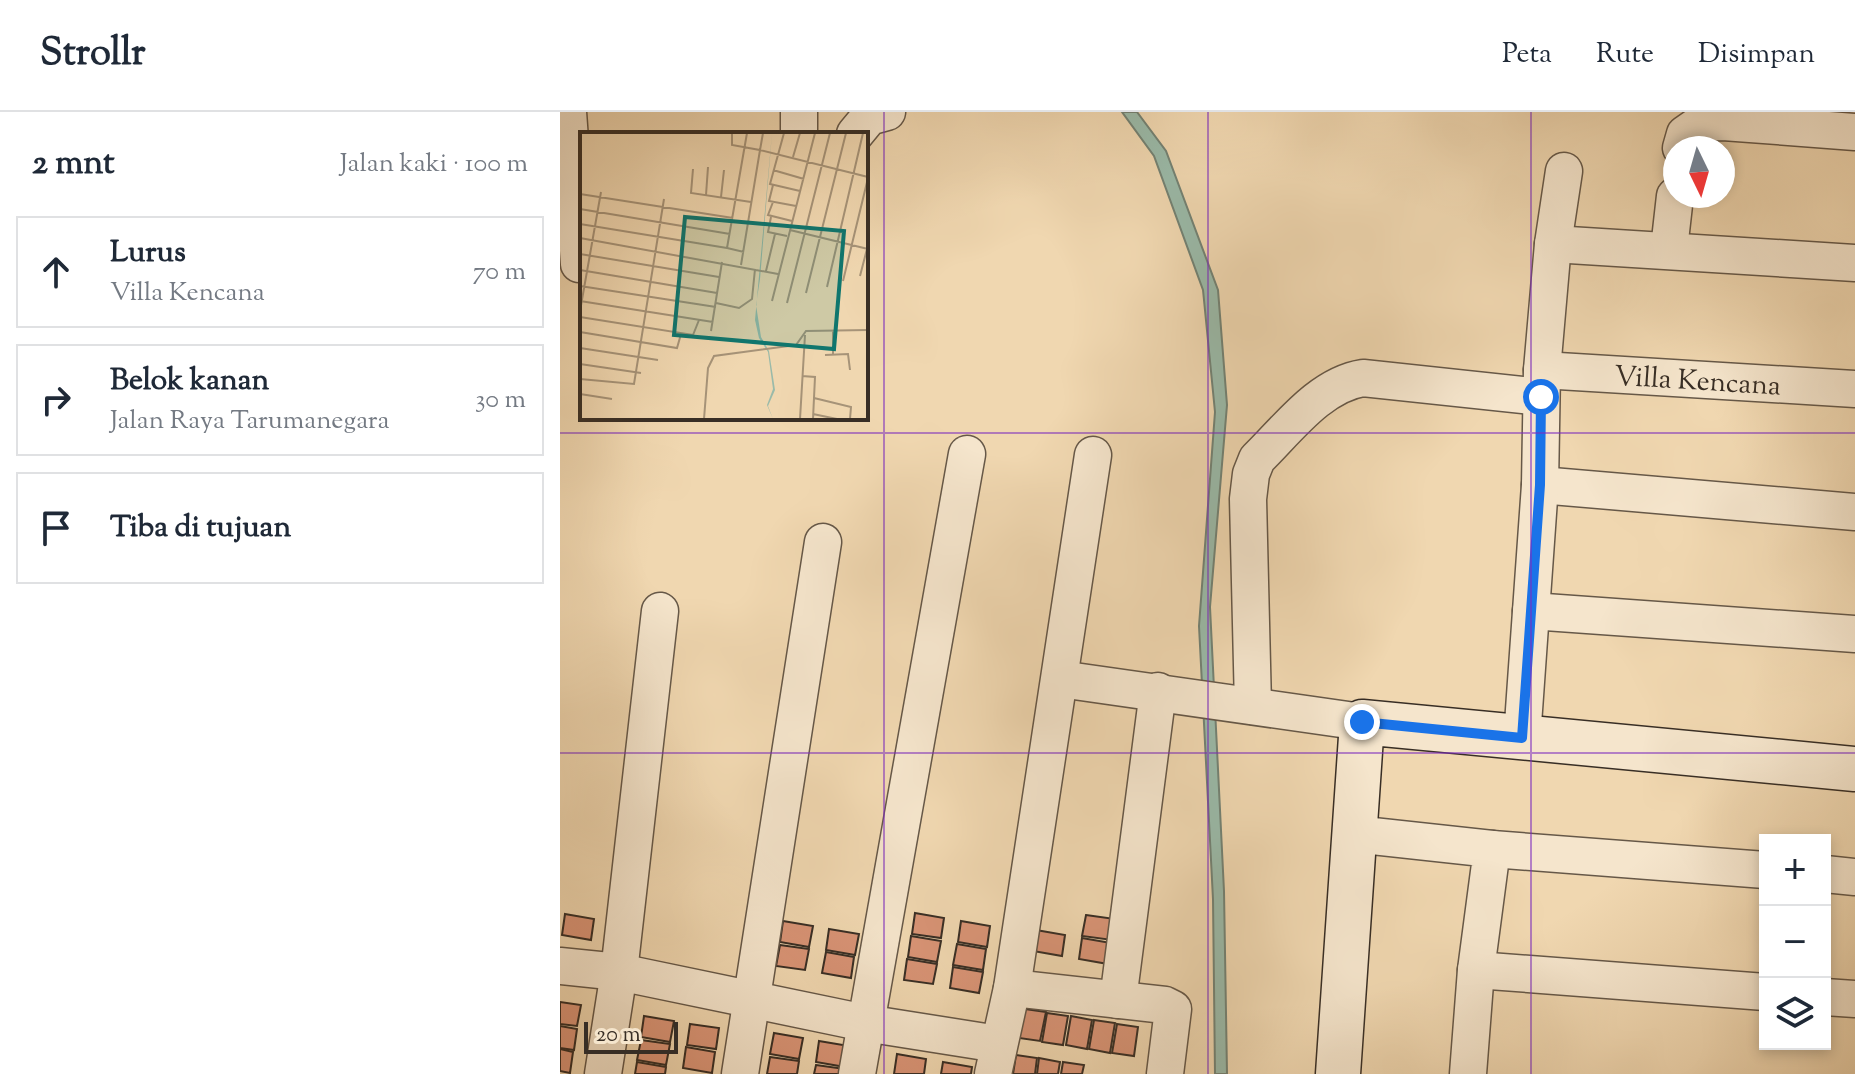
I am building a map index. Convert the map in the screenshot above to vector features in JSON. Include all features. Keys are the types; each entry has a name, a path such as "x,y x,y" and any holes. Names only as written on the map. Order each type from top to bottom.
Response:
{"street":[{"path":"568,112 574,264"},
{"path":"857,132 869,117 887,112"},
{"path":"1684,136 1701,123 1800,120 1855,132"},
{"path":"1522,738 1540,485 1542,384 1553,244 1564,171"},
{"path":"1669,249 1674,208"},
{"path":"1553,244 1855,263"},
{"name":"Villa Kencana","path":"1242,704 1251,474 1257,459 1327,391 1349,380 1363,378 1855,389"},
{"path":"857,1074 967,454"},
{"path":"560,966 619,972 865,1023 996,1059 1012,988 1093,455"},
{"path":"1540,485 1855,512"},
{"path":"740,1074 823,542"},
{"path":"603,1074 619,972 660,611"},
{"path":"1531,611 1855,634"},
{"path":"1060,679 1362,722 1855,769"},
{"path":"1118,1000 1173,694"},
{"path":"1338,1074 1362,722"},
{"path":"1354,834 1492,849 1759,870"},
{"path":"1468,1074 1476,970 1492,849"},
{"path":"1831,875 1855,877"},
{"path":"1476,970 1759,992"},
{"path":"1012,988 1165,1005 1173,1009 1165,1074"},
{"path":"1831,997 1855,999"}],"shaded area":[{"path":"1122,112 1137,112 1166,151 1218,290 1227,405 1210,607 1224,891 1227,1074 1215,1074 1213,899 1199,626 1215,412 1203,290 1154,156"}],"building":[{"path":"915,913 944,918 941,938 912,934"},
{"path":"565,914 594,919 591,940 562,935"},
{"path":"1086,915 1115,919 1112,940 1082,936"},
{"path":"783,921 813,926 809,947 780,942"},
{"path":"961,921 990,926 987,947 958,942"},
{"path":"829,929 859,934 855,955 826,950"},
{"path":"1036,930 1065,935 1062,956 1033,951"},
{"path":"911,936 941,941 937,962 908,957"},
{"path":"1082,938 1111,943 1108,964 1079,959"},
{"path":"957,944 986,949 983,970 953,965"},
{"path":"780,945 809,949 805,970 776,966"},
{"path":"826,952 854,957 851,978 822,973"},
{"path":"907,959 937,964 933,984 904,980"},
{"path":"953,967 983,972 979,993 950,988"},
{"path":"560,1002 581,1005 577,1026 560,1024"},
{"path":"1025,1009 1046,1012 1040,1041 1019,1038"},
{"path":"1047,1013 1068,1016 1063,1045 1042,1042"},
{"path":"644,1016 674,1021 670,1042 641,1037"},
{"path":"1071,1016 1092,1020 1087,1049 1066,1045"},
{"path":"1094,1020 1115,1023 1110,1053 1089,1049"},
{"path":"690,1024 719,1028 716,1049 687,1045"},
{"path":"1117,1024 1138,1027 1134,1056 1112,1053"},
{"path":"560,1026 577,1029 574,1050 560,1048"},
{"path":"774,1033 803,1038 799,1059 770,1054"},
{"path":"641,1040 670,1044 666,1065 637,1060"},
{"path":"819,1041 849,1046 845,1067 816,1062"},
{"path":"686,1047 715,1052 712,1073 683,1068"},
{"path":"560,1049 573,1052 570,1073 560,1071"},
{"path":"897,1054 926,1059 924,1074 894,1074"},
{"path":"1016,1055 1037,1058 1035,1074 1013,1074"},
{"path":"770,1057 799,1061 797,1074 767,1074"},
{"path":"1039,1058 1060,1062 1058,1074 1037,1074"},
{"path":"637,1062 666,1067 665,1074 635,1074"},
{"path":"943,1062 972,1067 971,1074 941,1074"},
{"path":"1063,1062 1084,1065 1082,1074 1061,1074"},
{"path":"816,1065 845,1069 844,1074 814,1074"}],"route":[{"path":"1362,722 1522,738 1540,485 1541,397"}]}
